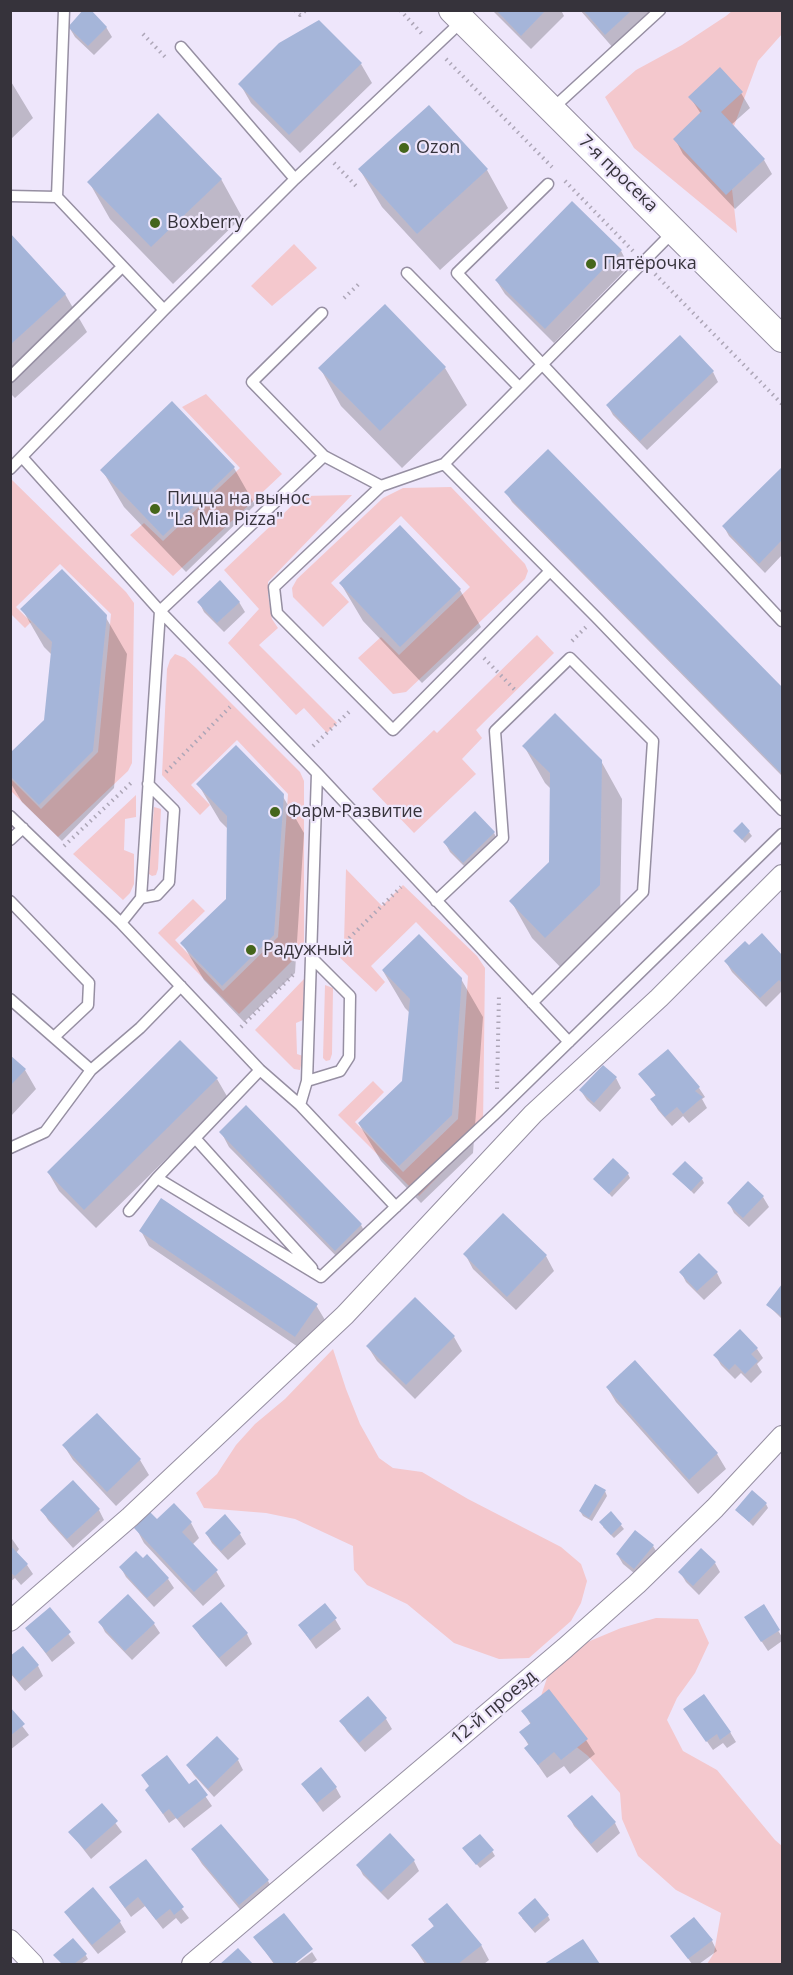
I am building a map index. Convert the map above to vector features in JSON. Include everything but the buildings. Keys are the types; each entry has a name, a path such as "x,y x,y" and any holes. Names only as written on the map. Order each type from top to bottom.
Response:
{"street":[{"name":"7-я просека","path":"457,16 783,339"},
{"path":"10,1621 130,1517 345,1315 533,1114 659,998 783,875"},
{"name":"12-й проезд","path":"192,1965 637,1584 715,1508 783,1436"},
{"path":"10,1940 33,1965"}],"lane":[{"path":"64,10 57,197 164,310"},
{"path":"552,109 660,10"},
{"path":"10,468 295,179 434,47 457,16"},
{"path":"181,47 295,179"},
{"path":"548,184 456,273 783,621"},
{"path":"10,196 57,197"},
{"path":"550,571 393,730 277,613 274,587 381,486 444,464 675,230"},
{"path":"10,377 122,267"},
{"path":"407,273 519,387"},
{"path":"322,313 252,382 324,456 381,486"},
{"path":"121,923 141,898 160,611 324,456"},
{"path":"21,457 160,611 317,773 569,1042"},
{"path":"444,464 596,616 783,810"},
{"path":"436,901 503,838 495,731 570,658 653,741 644,892 532,1003"},
{"path":"300,1105 308,1081 317,773"},
{"path":"141,898 157,895 170,882 174,810 149,785"},
{"path":"10,816 121,923 261,1070 300,1105 396,1207"},
{"path":"10,840 23,828"},
{"path":"321,1277 496,1113 783,834"},
{"path":"10,901 89,983 88,1005 54,1037"},
{"path":"308,1081 340,1071 349,1057 350,996 311,957"},
{"path":"10,1148 45,1132 91,1070 140,1028 181,986"},
{"path":"10,999 91,1070"},
{"path":"129,1211 157,1178 261,1070"},
{"path":"195,1138 321,1277"},
{"path":"157,1178 321,1277"}],"path":[{"path":"295,10 300,15 306,10"},
{"path":"400,10 553,168"},
{"path":"143,34 167,60"},
{"path":"324,152 357,187"},
{"path":"559,175 783,404"},
{"path":"345,298 361,282"},
{"path":"570,658 564,650 596,616"},
{"path":"475,648 525,701"},
{"path":"149,785 242,696"},
{"path":"302,758 362,699"},
{"path":"53,857 150,766"},
{"path":"320,967 413,876"},
{"path":"230,1038 311,957"},
{"path":"496,1113 500,969"}],"shaded area":[{"path":"732,11 782,11 782,34 758,61 727,145 737,233 634,148 605,97 636,70 682,45"},
{"path":"294,244 317,268 272,306 251,286"},
{"path":"206,394 282,474 173,576 130,535 144,523 163,541 240,468 182,407"},
{"path":"10,478 126,592 134,603 132,763 128,771 58,837 11,791 11,779 41,809 98,752 111,614 60,564 16,607 31,622 25,628 11,614"},
{"path":"451,487 525,564 528,571 525,579 406,692 393,694 358,658 381,637 399,655 470,587 401,516 331,583 349,602 323,627 293,597 292,588 297,579 383,498 403,488"},
{"path":"352,495 268,582 272,619 278,628 259,645 337,723 327,733 304,708 296,715 228,643 259,609 224,570 302,496"},
{"path":"537,635 554,653 476,730 482,738 462,759 476,774 414,833 372,789 434,730 437,733"},
{"path":"175,654 185,658 196,668 300,772 304,781 304,946 299,954 239,1014 158,933 193,899 205,911 175,940 223,991 278,937 288,794 237,740 191,785 210,805 200,815 162,775 167,669"},
{"path":"136,795 136,817 125,819 124,850 134,854 134,884 130,893 123,900 73,854"},
{"path":"154,807 161,809 158,869 156,875 152,876 149,874"},
{"path":"346,869 382,906 403,885 477,956 485,968 483,1127 479,1135 419,1196 338,1115 373,1081 384,1092 355,1122 403,1172 458,1119 468,976 416,922 371,966 385,982 376,992 335,953 344,943"},
{"path":"304,979 303,1020 296,1023 297,1054 303,1056 300,1070 294,1069 255,1030"},
{"path":"325,985 333,988 332,1054 330,1060 326,1061 323,1058"},
{"path":"333,1349 360,1424 379,1458 393,1468 422,1472 468,1499 561,1547 581,1564 587,1581 581,1603 571,1621 529,1658 499,1659 454,1643 407,1604 367,1585 354,1570 353,1546 295,1519 266,1513 204,1508 196,1493 217,1474 236,1445 255,1424 285,1399"},
{"path":"656,1618 698,1619 709,1643 695,1673 677,1698 667,1720 683,1751 717,1770 782,1846 782,1964 707,1964 714,1953 721,1913 676,1890 638,1856 622,1819 620,1793 588,1756 535,1714 549,1672 578,1646 621,1628"}],"place":[{"name":"Ozon","path":"404,148"},
{"name":"Boxberry","path":"155,223"},
{"name":"Пятёрочка","path":"591,264"},
{"name":"Пицца на вынос \"La Mia Pizza\"","path":"155,509"},
{"name":"Фарм-Развитие","path":"275,812"},
{"name":"Радужный","path":"251,950"}]}
